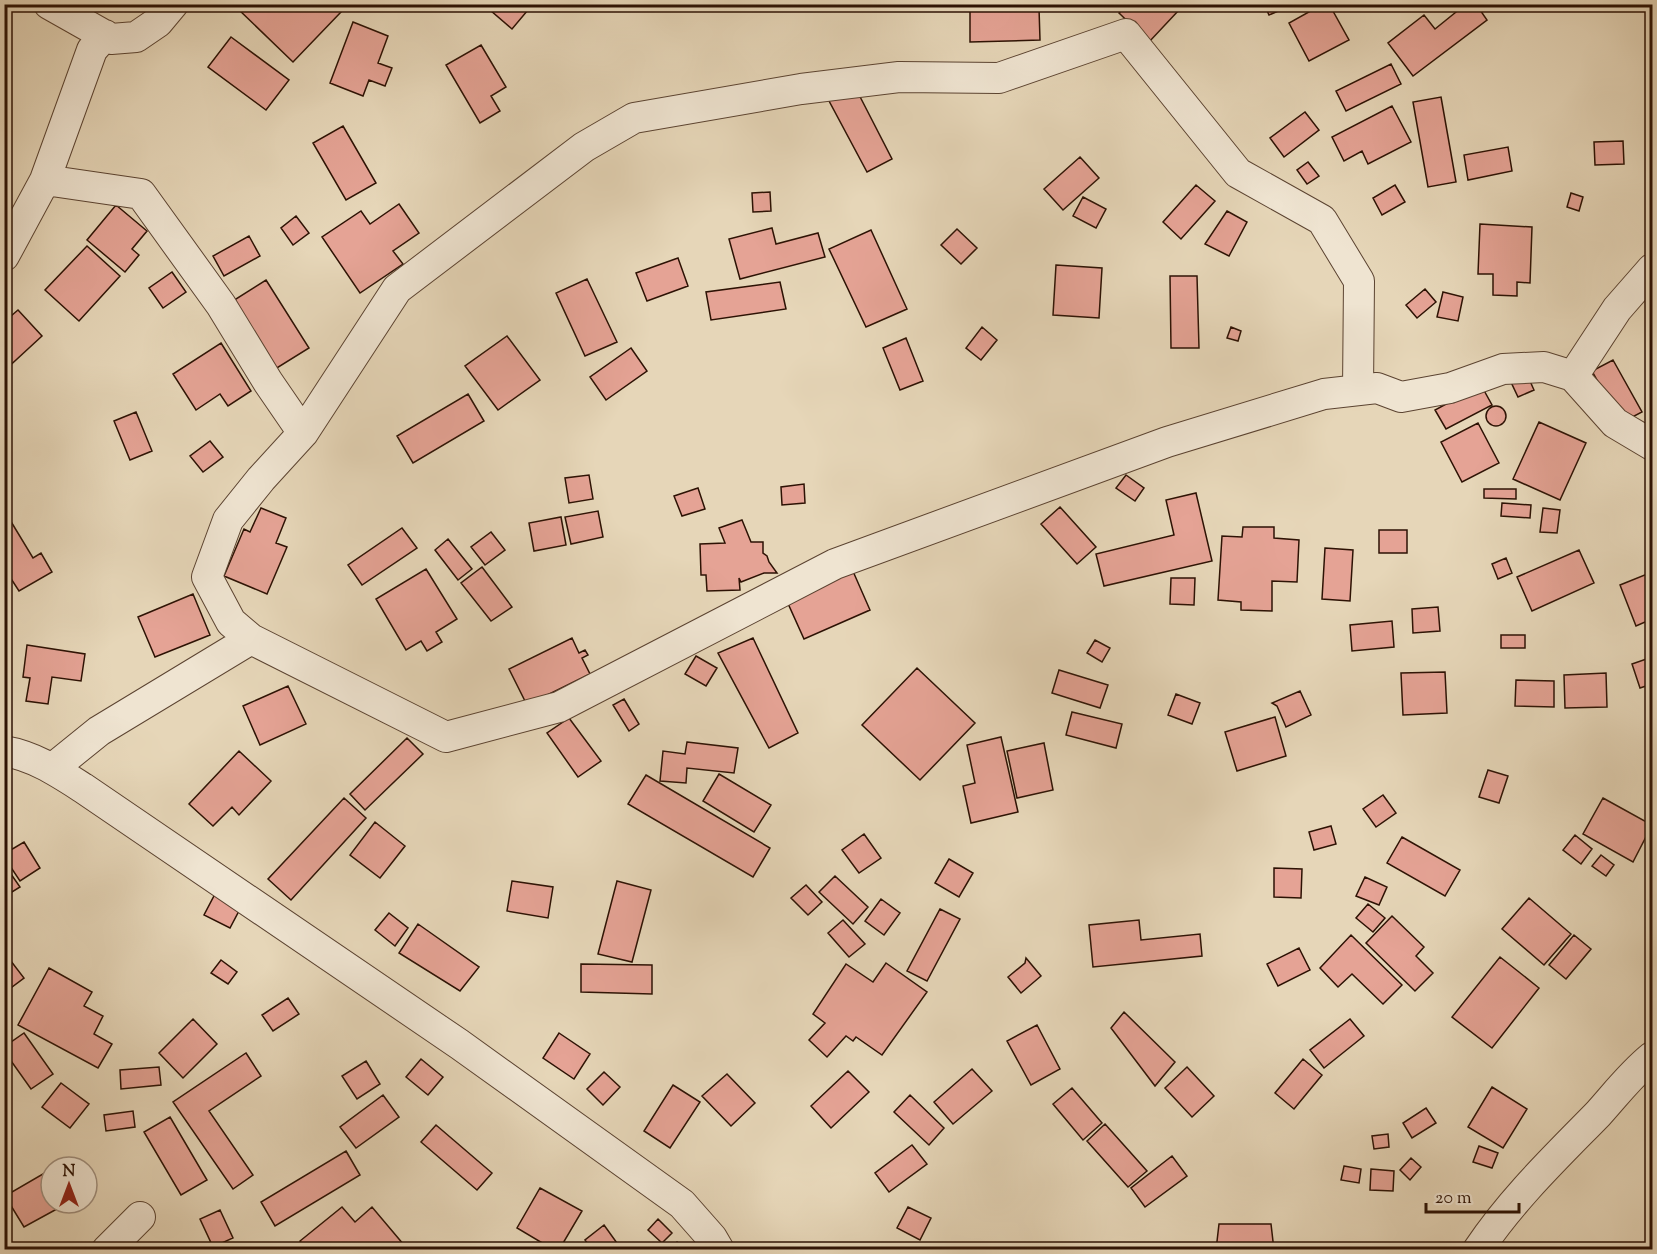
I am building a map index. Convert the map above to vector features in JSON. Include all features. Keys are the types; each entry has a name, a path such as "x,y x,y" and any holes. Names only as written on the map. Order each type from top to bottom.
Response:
{"street":[{"path":"50,4 111,39 136,37 158,22 173,4"},
{"path":"1358,390 1359,281 1322,220 1238,173 1126,34 999,78 899,77 801,88 634,118 584,147 397,289 303,433 228,519 207,577 231,622 251,639 446,737 559,707 834,564 1167,442 1324,394 1377,388 1401,398 1450,388 1503,369 1544,367 1573,376 1615,423 1653,445"},
{"path":"4,255 45,180 92,50 105,35"},
{"path":"45,180 141,194 221,305 303,433"},
{"path":"1573,376 1617,309 1653,269"},
{"path":"52,769 99,731 251,639"},
{"path":"4,751 21,754 52,769 459,1044 672,1197 690,1213 712,1238 719,1250"},
{"path":"1478,1250 1544,1168 1599,1113 1637,1069 1653,1057"},
{"path":"107,1250 140,1217"}],"building":[{"path":"241,4 333,4 341,12 293,62 237,8"},
{"path":"483,4 533,4 512,29"},
{"path":"833,4 845,4 837,10"},
{"path":"970,4 1019,4 1019,9 1039,8 1040,40 970,42"},
{"path":"1128,4 1173,4 1179,10 1149,42 1119,13"},
{"path":"1264,4 1292,4 1292,5 1269,15"},
{"path":"1323,4 1329,4 1349,40 1309,61 1289,23"},
{"path":"1466,4 1476,4 1487,20 1413,76 1388,43 1424,15 1435,29"},
{"path":"353,22 388,36 378,63 392,68 385,86 369,80 363,96 330,83"},
{"path":"231,37 289,80 266,110 208,67"},
{"path":"481,45 506,87 491,96 500,111 480,123 446,65"},
{"path":"1391,64 1401,84 1346,111 1336,91"},
{"path":"854,85 892,159 867,172 828,99"},
{"path":"1441,97 1456,182 1428,187 1413,102"},
{"path":"1392,106 1411,142 1368,164 1362,151 1344,161 1332,137"},
{"path":"1305,112 1319,130 1284,157 1270,138"},
{"path":"343,126 376,183 346,200 313,143"},
{"path":"1623,141 1624,164 1595,165 1594,142"},
{"path":"1508,147 1512,171 1468,180 1464,155"},
{"path":"1080,157 1099,178 1063,210 1044,189"},
{"path":"1308,162 1319,176 1307,184 1297,170"},
{"path":"1196,185 1215,201 1181,239 1163,222"},
{"path":"1395,185 1405,202 1382,215 1373,198"},
{"path":"770,192 771,211 753,212 752,193"},
{"path":"1571,193 1583,197 1579,211 1567,207"},
{"path":"1083,197 1106,209 1096,228 1073,216"},
{"path":"399,204 419,233 393,251 403,264 360,293 322,237 361,211 370,224"},
{"path":"116,205 147,231 132,249 139,255 125,272 87,240"},
{"path":"1227,211 1247,222 1229,256 1205,244"},
{"path":"296,216 309,233 293,245 281,228"},
{"path":"1480,224 1532,227 1530,283 1517,282 1517,296 1493,295 1493,274 1478,274"},
{"path":"772,228 776,244 818,233 825,257 740,279 729,239"},
{"path":"957,229 977,248 961,264 941,245"},
{"path":"871,230 907,309 866,327 829,249"},
{"path":"249,236 260,256 224,276 213,256"},
{"path":"87,246 120,276 79,321 45,290"},
{"path":"678,258 688,286 647,301 636,273"},
{"path":"1056,265 1102,268 1099,318 1053,315"},
{"path":"172,272 186,292 163,308 149,288"},
{"path":"1170,276 1197,276 1199,348 1171,348"},
{"path":"587,279 617,342 585,356 556,293"},
{"path":"266,280 309,348 272,371 228,304"},
{"path":"780,282 786,309 711,320 706,292"},
{"path":"1425,289 1436,302 1417,318 1406,305"},
{"path":"1443,292 1463,297 1458,321 1437,317"},
{"path":"18,310 42,336 4,371 4,322"},
{"path":"982,327 997,340 981,360 966,348"},
{"path":"1231,327 1241,331 1238,341 1227,338"},
{"path":"507,336 540,380 498,410 465,366"},
{"path":"906,338 923,381 900,390 883,348"},
{"path":"221,343 251,391 228,406 220,394 196,410 173,374"},
{"path":"631,348 647,371 606,400 590,377"},
{"path":"1613,360 1642,412 1621,423 1592,371"},
{"path":"1526,372 1534,390 1518,397 1510,380"},
{"path":"1481,385 1492,405 1446,429 1435,410"},
{"path":"468,394 484,421 413,463 397,436"},
{"path":"1492,406 1500,406 1506,412 1506,420 1500,426 1492,426 1486,420 1486,412"},
{"path":"136,412 152,451 130,460 114,421"},
{"path":"1539,422 1586,443 1560,500 1513,479"},
{"path":"1478,423 1499,463 1462,482 1441,442"},
{"path":"210,441 223,457 203,472 190,456"},
{"path":"589,475 593,499 569,503 565,478"},
{"path":"1126,475 1144,488 1135,501 1116,488"},
{"path":"804,484 805,503 782,505 781,487"},
{"path":"698,488 705,509 682,516 674,496"},
{"path":"1484,489 1516,489 1516,499 1484,498"},
{"path":"1196,493 1212,561 1104,586 1096,554 1174,535 1166,500"},
{"path":"1502,503 1531,505 1530,518 1501,516"},
{"path":"1060,507 1096,547 1077,564 1041,524"},
{"path":"261,508 286,518 276,543 287,547 267,594 224,576 244,529 250,532"},
{"path":"1543,508 1560,510 1557,533 1540,532"},
{"path":"4,510 33,558 41,553 52,572 19,591 8,574 4,576"},
{"path":"598,511 603,537 571,544 565,517"},
{"path":"561,517 566,545 534,551 529,523"},
{"path":"742,520 751,542 763,542 763,553 777,573 764,573 741,582 739,578 740,590 707,591 706,575 701,575 700,544 725,543 719,528"},
{"path":"1243,527 1274,527 1274,538 1299,540 1297,582 1272,581 1272,611 1241,610 1241,602 1218,600 1222,536 1242,537"},
{"path":"402,528 417,548 362,585 348,565"},
{"path":"1379,530 1407,530 1407,553 1379,553"},
{"path":"491,532 505,550 485,565 471,547"},
{"path":"448,539 472,569 458,580 435,550"},
{"path":"1325,548 1353,550 1350,601 1322,599"},
{"path":"1579,550 1594,583 1532,611 1517,577"},
{"path":"1506,558 1512,573 1498,579 1492,564"},
{"path":"482,567 512,607 491,621 461,583"},
{"path":"426,569 457,619 436,632 442,642 427,651 421,641 406,650 376,599"},
{"path":"852,569 870,610 804,639 786,599"},
{"path":"1652,572 1652,619 1636,626 1620,585"},
{"path":"1171,578 1195,578 1194,605 1170,604"},
{"path":"193,594 210,635 155,657 138,617"},
{"path":"1438,607 1440,631 1413,633 1412,609"},
{"path":"1392,621 1394,647 1352,651 1350,625"},
{"path":"1501,635 1525,635 1525,648 1501,648"},
{"path":"572,638 579,653 585,650 588,655 582,658 590,674 527,705 509,669"},
{"path":"753,638 798,733 769,748 718,653"},
{"path":"1095,640 1110,648 1102,662 1087,653"},
{"path":"27,645 85,654 81,681 52,677 48,704 26,701 30,678 23,677"},
{"path":"696,656 717,668 706,686 685,674"},
{"path":"1652,657 1652,684 1640,688 1632,664"},
{"path":"917,668 975,723 920,780 862,725"},
{"path":"1059,670 1108,685 1100,708 1052,693"},
{"path":"1445,672 1447,713 1403,715 1401,673"},
{"path":"1606,673 1607,707 1565,708 1564,675"},
{"path":"1516,680 1554,681 1554,707 1515,706"},
{"path":"288,686 306,724 260,745 243,706"},
{"path":"1300,691 1311,715 1286,727 1277,706 1272,703"},
{"path":"1176,694 1200,703 1192,724 1168,715"},
{"path":"624,699 639,724 629,731 613,705"},
{"path":"1072,712 1122,724 1116,748 1066,735"},
{"path":"1275,717 1286,756 1237,771 1225,732"},
{"path":"569,718 601,761 578,777 547,733"},
{"path":"1001,737 1018,812 971,823 963,786 975,783 967,745"},
{"path":"407,738 423,754 365,810 350,794"},
{"path":"687,742 738,748 734,773 687,768 686,783 660,781 663,751 685,754"},
{"path":"1044,743 1053,790 1017,798 1007,751"},
{"path":"239,751 271,781 239,815 232,807 213,826 189,804"},
{"path":"1652,769 1652,784 1646,781"},
{"path":"1488,770 1508,776 1499,803 1479,797"},
{"path":"719,774 771,805 754,832 703,801"},
{"path":"646,775 770,848 753,877 628,804"},
{"path":"1383,795 1396,813 1376,827 1363,809"},
{"path":"344,798 366,818 291,900 268,879"},
{"path":"1603,798 1652,825 1633,862 1583,834"},
{"path":"375,822 405,846 380,878 350,855"},
{"path":"1331,826 1336,844 1314,850 1309,832"},
{"path":"864,834 881,858 859,873 842,850"},
{"path":"1575,835 1592,849 1581,864 1563,850"},
{"path":"1402,837 1460,870 1445,896 1387,863"},
{"path":"24,842 40,868 20,881 4,854"},
{"path":"1601,855 1614,865 1606,876 1592,866"},
{"path":"949,859 973,873 959,897 935,883"},
{"path":"4,864 20,887 4,897"},
{"path":"1274,868 1302,869 1301,898 1274,897"},
{"path":"835,876 868,907 853,924 819,892"},
{"path":"1365,877 1387,887 1379,905 1356,896"},
{"path":"512,881 553,887 548,918 507,911"},
{"path":"617,881 651,890 632,962 598,954"},
{"path":"806,885 822,902 808,915 791,898"},
{"path":"215,894 241,907 230,928 204,915"},
{"path":"1529,898 1571,934 1544,965 1502,929"},
{"path":"881,899 900,913 884,935 865,921"},
{"path":"1368,904 1385,918 1373,932 1356,918"},
{"path":"940,909 960,919 927,981 907,971"},
{"path":"389,913 408,928 395,946 375,930"},
{"path":"1392,916 1424,947 1416,956 1433,973 1415,991 1366,943"},
{"path":"843,920 865,944 849,957 828,933"},
{"path":"1139,920 1141,940 1200,934 1202,956 1093,967 1089,925"},
{"path":"418,924 479,967 460,991 399,953"},
{"path":"1351,935 1402,985 1383,1004 1352,974 1338,987 1320,968"},
{"path":"1574,935 1591,949 1566,979 1549,965"},
{"path":"1299,948 1310,970 1278,986 1267,964"},
{"path":"4,952 24,978 4,993"},
{"path":"1500,957 1539,988 1492,1048 1452,1017"},
{"path":"1026,958 1041,976 1021,993 1008,977 1025,963"},
{"path":"221,960 237,972 228,984 211,973"},
{"path":"886,963 927,992 882,1055 856,1037 853,1041 846,1036 827,1057 809,1040 825,1023 813,1014 846,964 873,982"},
{"path":"581,964 652,965 652,994 581,992"},
{"path":"49,968 92,992 84,1006 103,1016 94,1034 112,1044 98,1068 18,1025"},
{"path":"288,998 299,1014 273,1031 262,1015"},
{"path":"1124,1012 1175,1062 1155,1086 1111,1028"},
{"path":"193,1019 217,1044 183,1078 159,1053"},
{"path":"1350,1019 1364,1036 1324,1068 1310,1050"},
{"path":"1037,1025 1060,1069 1031,1085 1007,1041"},
{"path":"24,1033 53,1074 31,1089 4,1051 4,1047"},
{"path":"559,1033 590,1054 574,1079 543,1058"},
{"path":"246,1053 261,1076 209,1111 253,1175 233,1189 173,1102"},
{"path":"421,1059 443,1077 428,1095 406,1077"},
{"path":"1303,1059 1322,1075 1294,1109 1275,1093"},
{"path":"366,1061 380,1084 357,1099 342,1076"},
{"path":"159,1067 161,1085 121,1089 120,1070"},
{"path":"1187,1067 1214,1096 1192,1117 1165,1088"},
{"path":"972,1069 992,1091 953,1124 934,1102"},
{"path":"848,1071 869,1092 831,1128 811,1106"},
{"path":"604,1072 620,1087 603,1105 587,1089"},
{"path":"727,1074 755,1103 731,1126 702,1096"},
{"path":"61,1083 89,1104 70,1128 42,1107"},
{"path":"673,1085 700,1102 670,1148 644,1131"},
{"path":"1492,1087 1527,1109 1503,1148 1468,1127"},
{"path":"1072,1088 1102,1123 1083,1140 1053,1104"},
{"path":"383,1095 399,1117 356,1148 340,1127"},
{"path":"910,1095 944,1128 929,1145 894,1112"},
{"path":"1426,1108 1436,1123 1412,1138 1403,1123"},
{"path":"133,1111 135,1127 106,1131 104,1115"},
{"path":"170,1117 207,1180 181,1195 144,1132"},
{"path":"1105,1124 1147,1171 1128,1187 1087,1141"},
{"path":"436,1125 492,1173 477,1190 421,1142"},
{"path":"1388,1134 1389,1147 1374,1149 1372,1136"},
{"path":"912,1145 927,1164 889,1192 875,1173"},
{"path":"1479,1146 1498,1153 1492,1168 1473,1162"},
{"path":"346,1151 360,1175 275,1226 261,1202"},
{"path":"1172,1156 1187,1176 1145,1207 1131,1188"},
{"path":"1411,1158 1421,1167 1410,1180 1400,1170"},
{"path":"1344,1166 1361,1169 1359,1183 1341,1180"},
{"path":"1371,1169 1394,1171 1393,1191 1370,1190"},
{"path":"39,1176 39,1215 46,1215 24,1227 5,1196"},
{"path":"540,1188 582,1211 559,1250 554,1250 517,1228"},
{"path":"342,1207 355,1222 372,1207 404,1245 399,1250 307,1250 300,1241"},
{"path":"908,1207 931,1218 920,1240 897,1228"},
{"path":"220,1210 233,1238 213,1247 200,1219"},
{"path":"658,1219 672,1233 662,1243 648,1230"},
{"path":"1219,1224 1271,1224 1274,1250 1216,1250"},
{"path":"604,1225 622,1250 592,1250 585,1240"},
{"path":"677,1242 684,1250 669,1250"}]}
